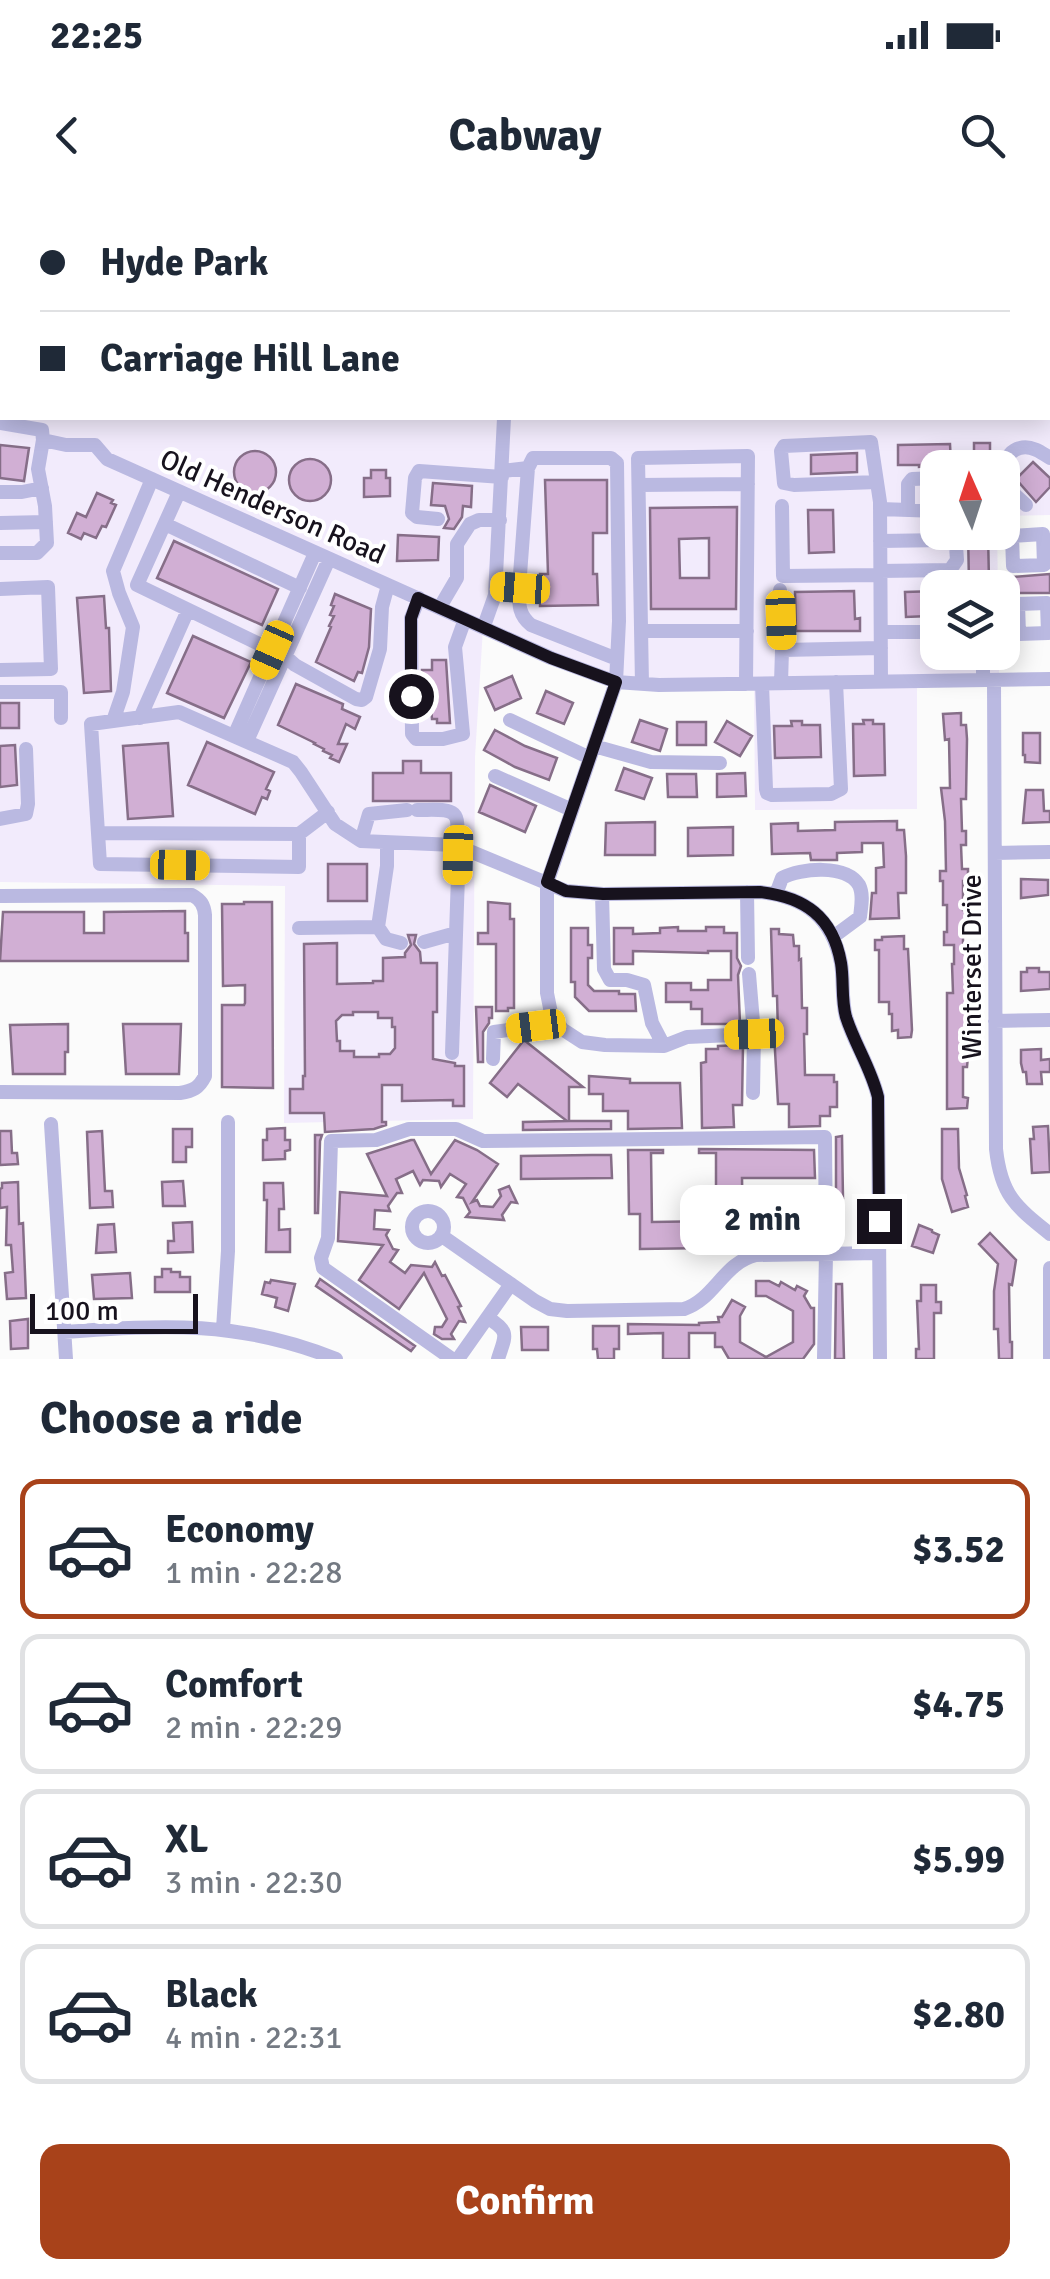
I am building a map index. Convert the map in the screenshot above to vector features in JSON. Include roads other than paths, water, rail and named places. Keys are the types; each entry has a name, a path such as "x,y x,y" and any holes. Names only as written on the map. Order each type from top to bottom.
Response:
{"street":[{"path":"484,626 496,586 504,420"},
{"name":"Old Henderson Road","path":"0,423 43,429 66,445 95,444 108,460 551,658 616,682 1050,679"},
{"path":"0,553 36,553 46,543 38,468 43,429"},
{"path":"877,482 784,483 781,451 784,446 871,442 877,482 880,506 881,681"},
{"path":"1026,506 1006,486 1003,466 1019,448 1036,448 1050,458"},
{"path":"642,684 638,458 748,456 747,631 768,793 832,794 841,789 836,682"},
{"path":"617,660 523,618 520,588 528,468 533,458 611,458 617,463 619,621 616,682 547,882 547,993 551,1012 559,1024 582,1042 605,1045 664,1046 687,1036 754,1034"},
{"path":"438,519 412,513 415,478 420,471 502,474 528,468"},
{"path":"113,721 123,692 133,627 113,571 152,479"},
{"path":"908,510 908,484 920,479"},
{"path":"638,484 748,484"},
{"path":"0,492 42,488"},
{"path":"179,492 137,585 279,653 340,692 362,700 380,649 382,608 388,584"},
{"path":"782,506 782,576 950,570 958,560 956,546 945,540 880,541"},
{"path":"880,506 920,510"},
{"path":"440,608 457,578 458,544 470,524 500,520"},
{"path":"0,523 46,522"},
{"path":"164,524 300,588"},
{"path":"279,653 300,588 322,556"},
{"path":"236,737 322,556"},
{"path":"496,586 520,588"},
{"path":"0,589 48,587 51,668 0,670"},
{"path":"780,590 782,683"},
{"path":"418,598 411,618 412,734 416,739 463,734 456,647 466,619"},
{"path":"140,718 188,610"},
{"path":"641,631 747,631"},
{"path":"782,650 920,635"},
{"name":"Winterset Drive","path":"986,670 995,853 996,1149 1001,1181 1015,1204 1050,1234"},
{"path":"0,692 61,692 62,718"},
{"path":"299,834 299,867 100,864 92,724 179,712 292,762 344,832 361,841 457,846 566,891 776,894 814,910 833,936 841,964 846,1016 874,1078 878,1097 880,1359"},
{"path":"510,720 592,752 651,762 720,763"},
{"path":"0,819 26,814 26,749"},
{"path":"495,776 572,810"},
{"path":"361,841 369,814 444,810 458,819 452,1053"},
{"path":"98,833 299,834 328,812"},
{"path":"387,843 378,927 386,940 401,943"},
{"path":"995,853 1050,852"},
{"path":"776,894 782,878 800,870 850,877 859,886 860,917 833,936"},
{"path":"747,892 754,1094"},
{"path":"602,894 604,969 610,980 644,985 652,1023 664,1046"},
{"path":"0,1092 180,1093 201,1085 205,1076 206,915 200,899 192,895 1,896"},
{"path":"300,928 378,927"},
{"path":"424,942 456,933"},
{"path":"996,1021 1050,1020"},
{"path":"493,1059 494,1032 559,1024"},
{"path":"222,1329 228,1251 228,1122"},
{"path":"50,1124 66,1359"},
{"path":"511,1284 455,1359 323,1268 321,1258 328,1238 331,1142 376,1140 409,1128 456,1129 483,1141 825,1136 824,1359"},
{"path":"773,1255 772,1212 776,1207 826,1206"},
{"path":"442,1236 550,1310 684,1308 701,1302 745,1258 879,1253"},
{"path":"1050,1268 1050,1359"},
{"path":"488,1318 504,1328 498,1359"},
{"path":"64,1332 162,1326 222,1329 286,1341 336,1359"}]}
